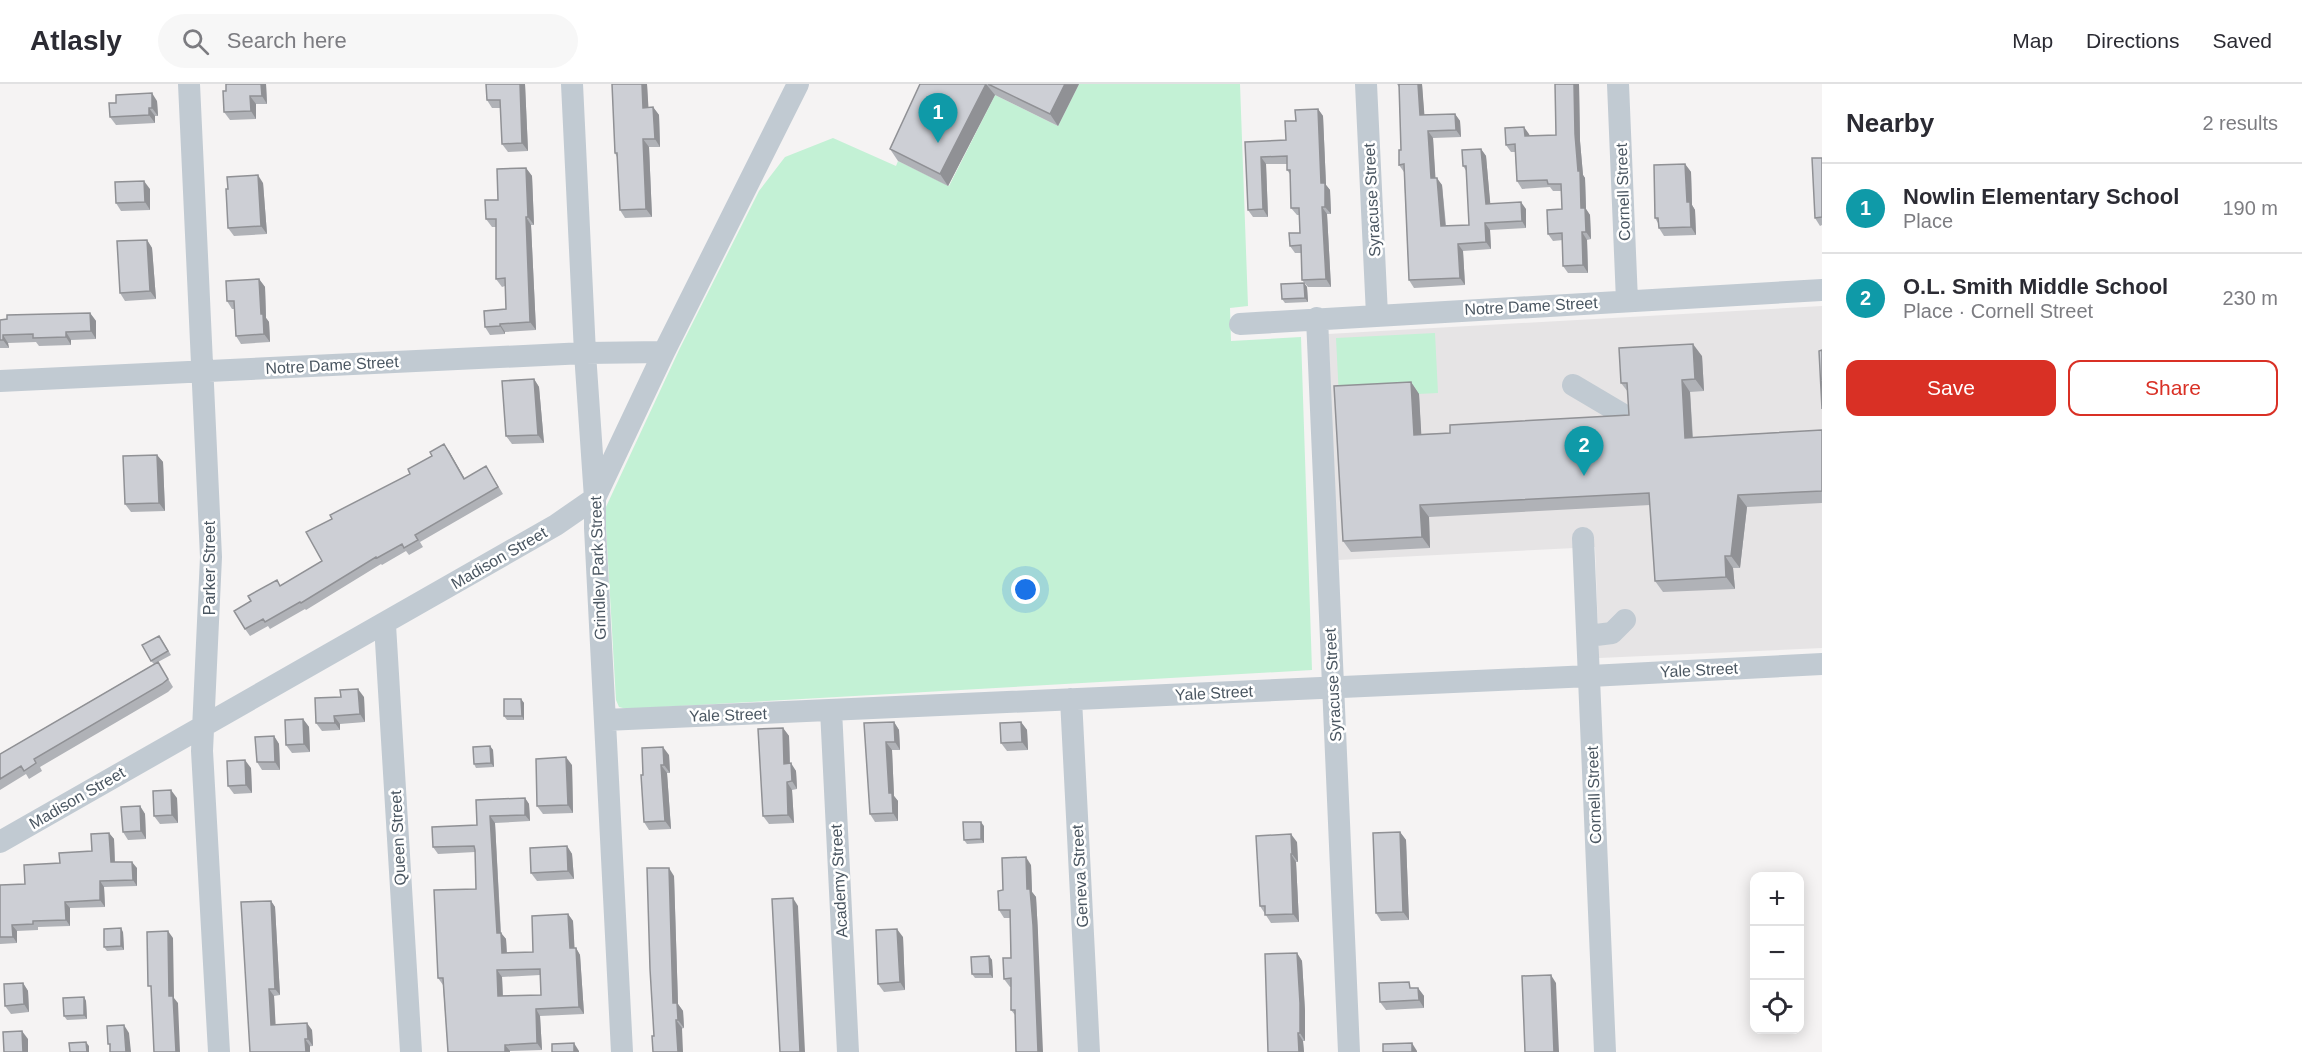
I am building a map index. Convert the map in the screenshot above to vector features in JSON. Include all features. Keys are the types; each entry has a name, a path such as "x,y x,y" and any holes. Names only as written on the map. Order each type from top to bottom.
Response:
{"street":[{"name":"Parker Street","path":"189,84 211,557 202,727 219,1052"},
{"name":"Grindley Park Street","path":"572,84 622,1052"},
{"path":"595,498 664,352 798,84"},
{"name":"Syracuse Street","path":"1366,84 1377,315"},
{"name":"Cornell Street","path":"1618,84 1627,301"},
{"name":"Notre Dame Street","path":"1240,324 1822,290"},
{"name":"Syracuse Street","path":"1317,318 1349,1052"},
{"name":"Notre Dame Street","path":"0,381 585,353 664,352"},
{"path":"1573,385 1622,414"},
{"name":"Madison Street","path":"0,842 384,625 556,525 595,498"},
{"name":"Cornell Street","path":"1583,538 1605,1052"},
{"path":"1588,636 1612,633 1625,620"},
{"name":"Queen Street","path":"384,625 411,1052"},
{"name":"Yale Street","path":"605,720 1822,664"},
{"name":"Geneva Street","path":"1071,699 1089,1052"},
{"name":"Academy Street","path":"831,710 848,1052"}],"shaded area":[{"path":"1822,306 1822,648 1599,658 1595,547 1338,560 1328,334"}],"green space":[{"path":"1079,84 1240,84 1248,306 1230,308 1231,341 1301,337 1312,670 627,709 619,707 616,700 605,509 680,348 759,191 785,157 833,138 896,166 898,161 949,186 995,95 1058,126"},
{"path":"1435,333 1438,393 1339,398 1336,338"}],"building":[{"path":"226,84 261,84 262,96 250,96 251,111 224,112 223,91 226,91"},
{"path":"486,84 520,84 522,143 502,144 500,100 487,100"},
{"path":"612,84 642,84 643,108 653,107 655,139 643,139 646,209 620,210"},
{"path":"920,84 986,84 940,174 890,149"},
{"path":"988,84 1065,84 1050,114"},
{"path":"1399,84 1418,84 1420,115 1455,114 1456,130 1428,131 1431,178 1437,178 1441,226 1469,225 1466,166 1463,166 1462,150 1481,149 1486,204 1521,202 1522,221 1485,223 1486,242 1458,244 1460,278 1409,280 1404,164 1399,165 1399,150 1401,150"},
{"path":"1555,84 1574,84 1575,134 1578,171 1580,171 1581,208 1585,208 1586,232 1582,232 1583,265 1563,266 1562,233 1548,234 1547,210 1562,209 1561,184 1548,184 1547,180 1517,181 1515,144 1506,145 1505,128 1524,127 1525,136 1556,135"},
{"path":"152,93 152,108 149,108 149,115 110,117 109,103 116,103 116,95"},
{"path":"1318,109 1321,183 1325,183 1325,207 1322,207 1326,279 1302,280 1301,245 1290,246 1289,233 1300,233 1299,208 1291,208 1290,170 1287,170 1287,156 1261,157 1263,209 1248,210 1245,142 1286,140 1285,121 1296,121 1295,110"},
{"path":"1812,158 1822,158 1822,217 1815,218"},
{"path":"1685,164 1691,227 1659,228 1658,218 1655,218 1654,165"},
{"path":"526,168 530,322 485,327 484,311 506,309 505,278 496,279 496,219 486,219 485,200 498,200 497,169"},
{"path":"258,175 261,226 228,228 227,177"},
{"path":"144,181 145,202 116,203 115,182"},
{"path":"147,240 150,291 120,293 117,241"},
{"path":"259,279 264,334 236,336 234,301 227,301 226,281"},
{"path":"1304,283 1305,298 1282,299 1281,284"},
{"path":"90,313 91,331 66,332 66,337 33,338 33,334 3,335 3,340 0,340 0,320 7,319 7,315"},
{"path":"1693,344 1695,379 1682,380 1685,438 1822,430 1822,491 1738,495 1731,556 1725,556 1726,577 1655,581 1649,493 1420,505 1422,537 1343,541 1334,386 1411,382 1414,435 1450,433 1450,425 1629,415 1627,383 1621,383 1619,348"},
{"path":"1822,350 1822,409 1819,351"},
{"path":"534,379 538,435 506,436 502,381"},
{"path":"444,444 464,479 486,466 498,487 415,535 418,540 404,548 402,544 376,557 301,603 265,622 263,619 245,629 234,611 251,601 248,596 277,580 280,586 322,561 306,532 332,519 330,515 410,474 408,469 432,456 430,452"},
{"path":"157,455 159,503 125,504 123,456"},
{"path":"159,636 168,651 151,661 142,645"},
{"path":"158,662 168,679 162,684 34,759 36,763 24,771 21,766 0,779 0,754"},
{"path":"358,689 360,714 334,716 335,723 316,723 315,698 341,697 340,690"},
{"path":"504,699 521,699 522,716 504,716"},
{"path":"303,719 304,744 286,745 285,720"},
{"path":"894,722 895,742 886,742 889,793 892,793 893,813 870,814 864,723"},
{"path":"1021,722 1022,742 1001,743 1000,723"},
{"path":"783,728 784,764 791,763 792,781 787,782 788,815 763,816 758,729"},
{"path":"274,736 275,762 257,762 255,737"},
{"path":"490,746 491,763 474,764 473,747"},
{"path":"663,747 664,765 661,765 665,821 644,822 642,748"},
{"path":"566,757 568,805 537,806 536,759"},
{"path":"245,760 246,785 228,786 227,761"},
{"path":"171,790 172,815 154,816 153,791"},
{"path":"525,798 525,815 490,816 497,933 501,933 502,953 533,952 532,916 568,914 570,948 576,948 579,1007 536,1009 537,1043 505,1045 505,1052 448,1052 443,978 438,978 434,890 476,889 475,850 474,846 433,847 432,827 477,825 476,800","holes":["540,969 541,995 498,996 497,970"]},
{"path":"140,806 141,831 123,832 121,807"},
{"path":"963,822 981,822 981,839 964,840"},
{"path":"1400,832 1403,912 1376,913 1373,833"},
{"path":"109,833 111,862 132,862 133,880 100,881 100,900 65,902 66,920 33,921 33,924 12,925 13,937 0,937 0,885 25,884 24,865 60,863 59,853 92,851 91,834"},
{"path":"1291,834 1293,914 1265,915 1265,906 1260,906 1256,836"},
{"path":"567,846 568,871 531,873 530,848"},
{"path":"1026,857 1027,889 1030,889 1033,925 1038,1052 1016,1052 1015,1010 1011,1010 1011,978 1004,979 1003,958 1011,958 1010,910 999,910 998,891 1003,890 1002,858"},
{"path":"647,868 669,868 673,1003 677,1003 678,1052 653,1052"},
{"path":"793,898 800,1052 780,1052 772,899"},
{"path":"271,901 275,989 269,989 271,1025 307,1023 306,1052 250,1052 241,902"},
{"path":"121,928 121,946 104,947 104,929"},
{"path":"897,929 900,982 878,984 876,930"},
{"path":"168,931 169,996 173,996 176,1052 154,1052 151,986 148,986 147,932"},
{"path":"1297,953 1300,1003 1299,1052 1268,1052 1265,954"},
{"path":"989,956 990,974 972,974 971,957"},
{"path":"1551,975 1554,1052 1525,1052 1522,976"},
{"path":"1409,982 1410,988 1418,988 1419,1000 1380,1002 1379,983"},
{"path":"23,983 24,1004 5,1006 4,984"},
{"path":"84,997 84,1015 64,1016 63,998"},
{"path":"124,1025 126,1052 110,1052 107,1026"},
{"path":"22,1031 23,1052 4,1052 3,1032"},
{"path":"86,1042 87,1052 70,1052 69,1043"},
{"path":"574,1043 574,1052 552,1052 552,1044"},
{"path":"1412,1043 1412,1052 1383,1052 1383,1044"}],"place":[{"name":"Nowlin Elementary School","path":"938,143"},
{"name":"O.L. Smith Middle School","path":"1584,476"}]}
